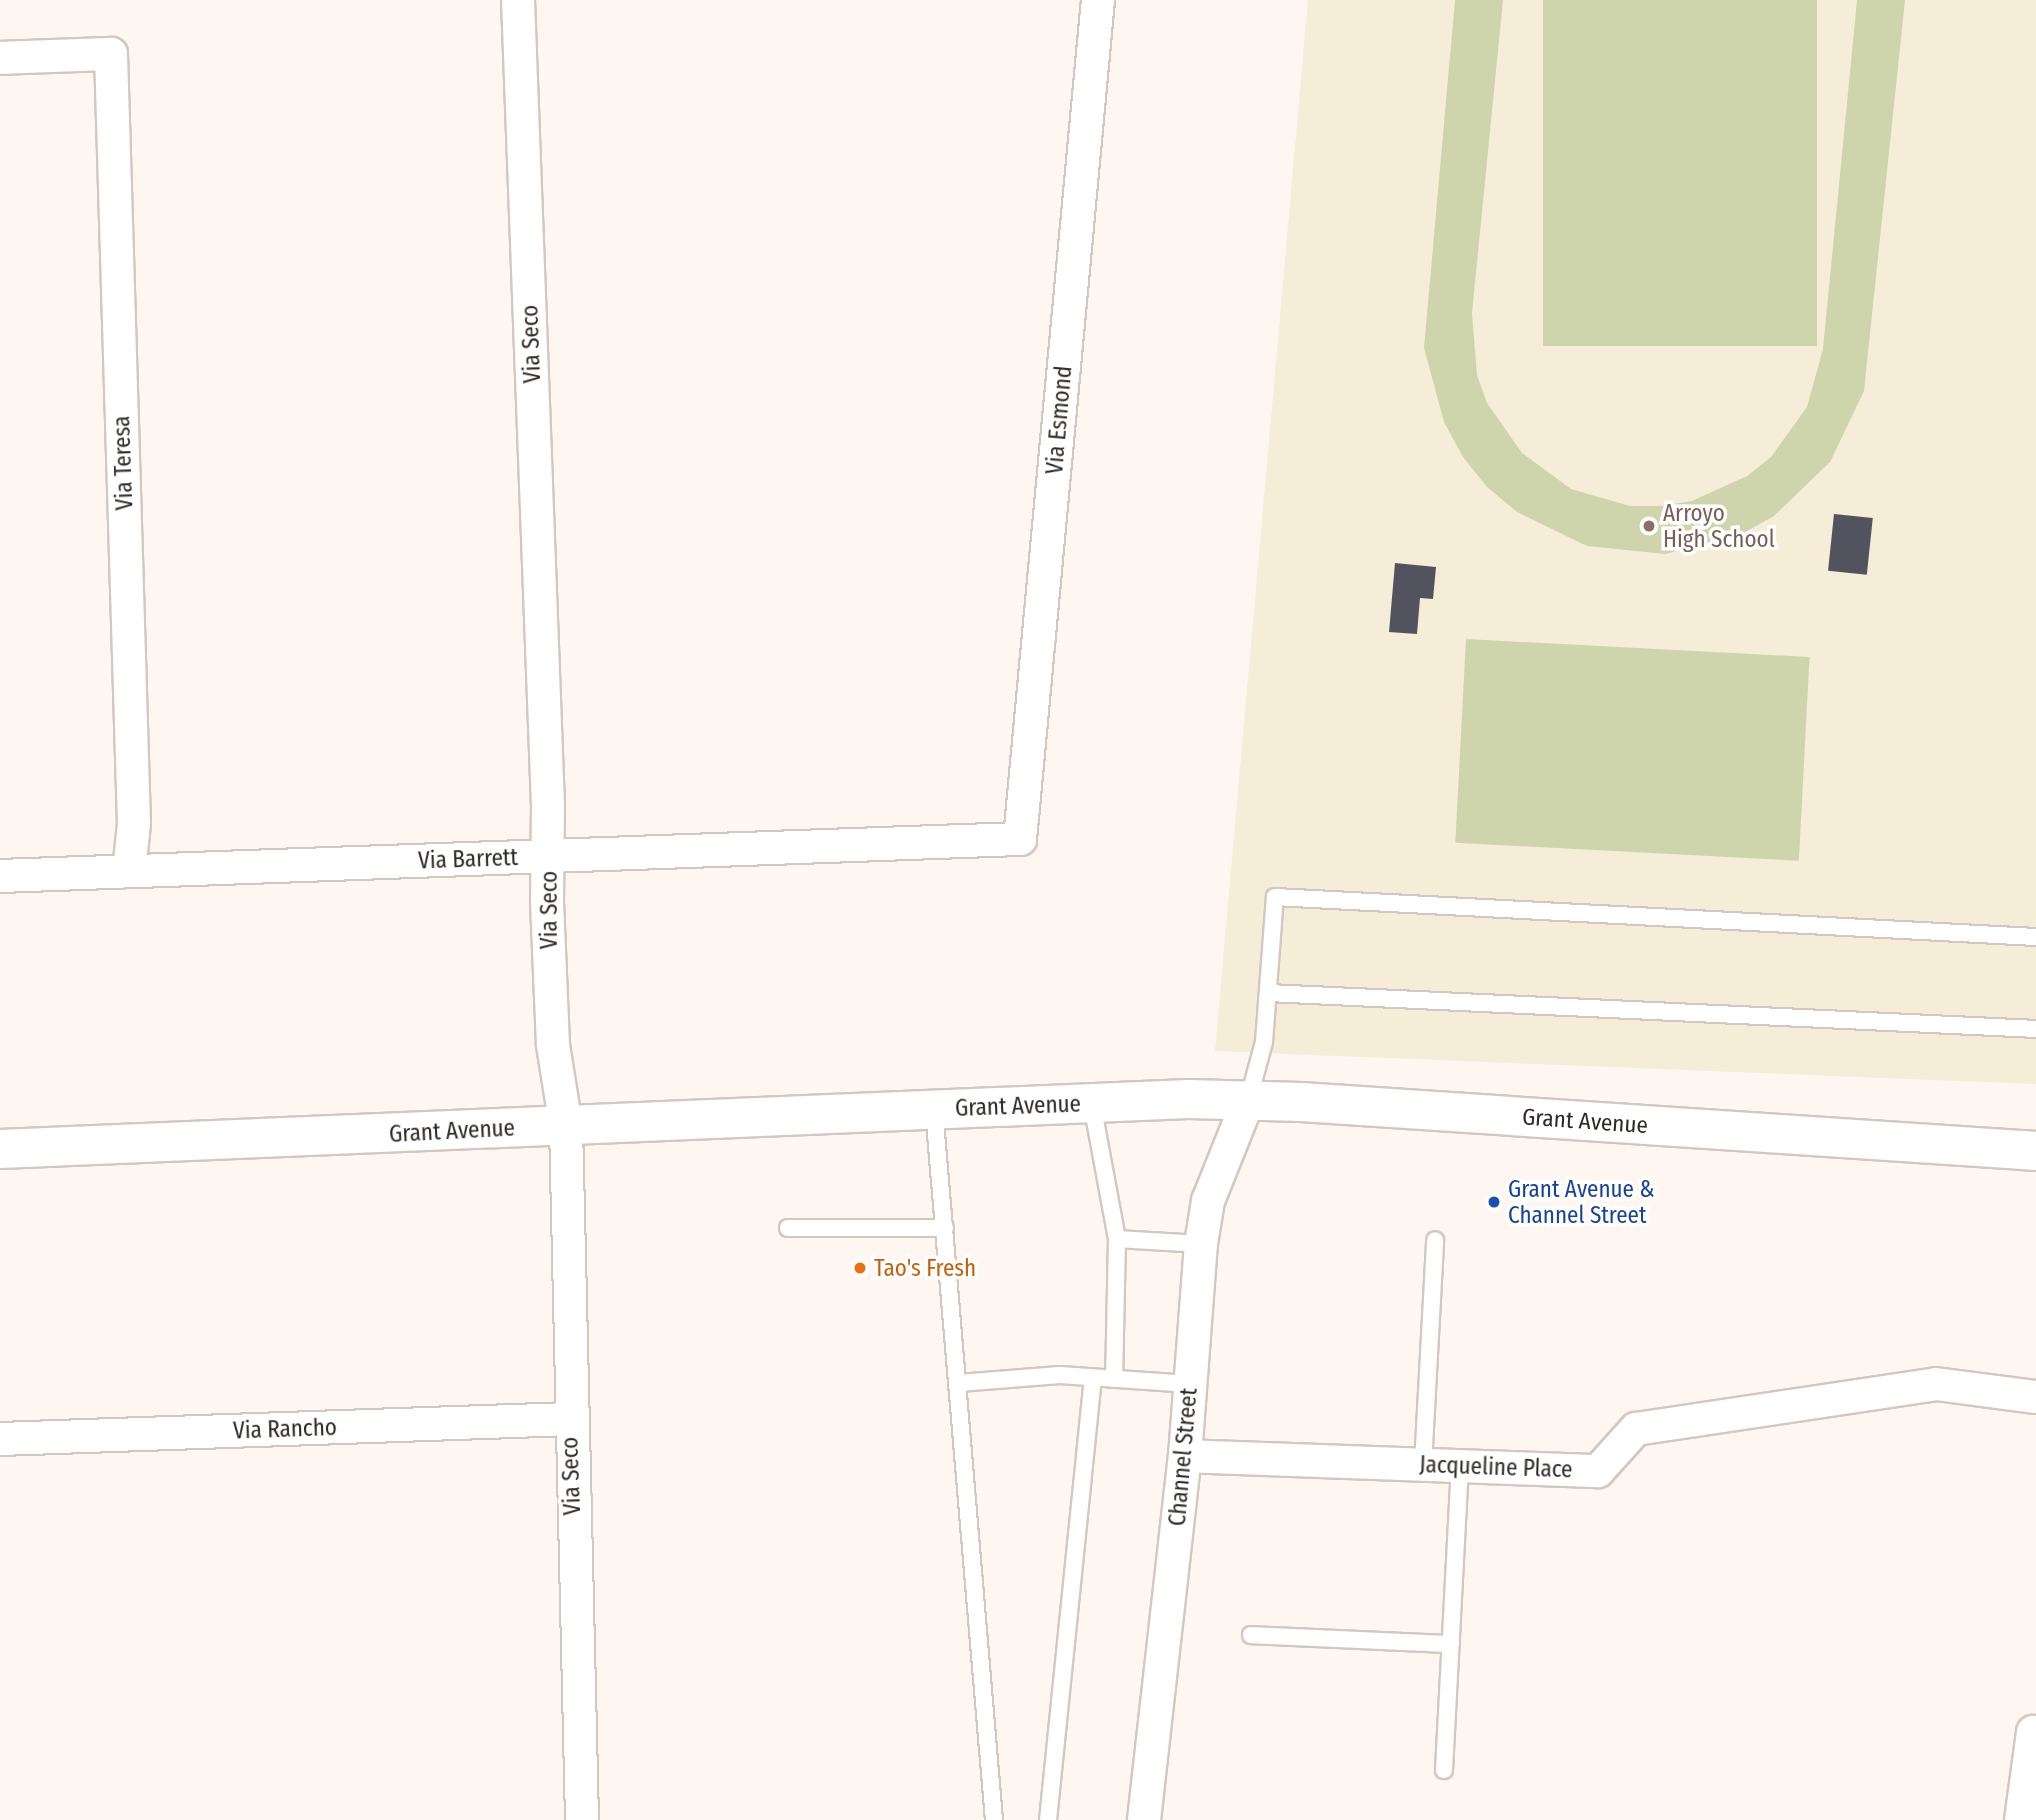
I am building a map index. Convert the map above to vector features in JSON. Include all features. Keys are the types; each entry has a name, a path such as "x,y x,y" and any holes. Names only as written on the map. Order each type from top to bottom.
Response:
{"main road":[{"name":"Grant Avenue","path":"0,1149 1092,1103 1248,1101 2036,1151"}],"street":[{"name":"Via Seco","path":"518,0 549,857 547,902 553,1045 566,1126 569,1419 582,1820"},
{"name":"Via Esmond","path":"1020,839 1098,0"},
{"name":"Via Teresa","path":"0,58 111,54 134,824 129,871"},
{"name":"Via Barrett","path":"0,876 1020,839"},
{"name":"Channel Street","path":"1144,1820 1185,1456 1201,1244 1208,1201 1248,1101"},
{"name":"Jacqueline Place","path":"1185,1456 1598,1471 1636,1429 1936,1384 2036,1397"},
{"name":"Via Rancho","path":"0,1439 569,1419"},
{"path":"2021,1820 2034,1731"}],"lane":[{"path":"1248,1101 1264,1042 1275,897 2036,937"},
{"path":"1268,993 2036,1029"},
{"path":"1092,1103 1117,1240 1114,1379"},
{"path":"934,1110 994,1820"},
{"path":"788,1228 944,1228"},
{"path":"1117,1240 1201,1244"},
{"path":"1423,1465 1435,1240"},
{"path":"959,1384 1060,1375 1189,1384"},
{"path":"1048,1820 1093,1378"},
{"path":"1444,1770 1460,1466"},
{"path":"1251,1635 1451,1644"}],"shaded area":[{"name":"Arroyo High School","path":"1308,0 2036,0 2036,1084 1215,1051"}],"green space":[{"path":"1455,0 1503,0 1472,313 1477,375 1487,403 1522,453 1571,489 1630,506 1661,506 1692,501 1747,476 1771,457 1807,407 1823,349 1857,0 1905,0 1864,391 1830,462 1774,516 1740,535 1665,554 1587,546 1517,512 1487,487 1463,457 1444,422 1424,348"},
{"path":"1543,0 1817,0 1817,346 1543,346"},
{"path":"1466,639 1810,657 1799,861 1455,843"}],"building":[{"path":"1834,514 1873,518 1867,575 1828,571"},
{"path":"1395,563 1436,567 1433,599 1420,598 1417,634 1389,632"}],"place":[{"name":"Arroyo High School","path":"1649,526"},
{"name":"Grant Avenue & Channel Street","path":"1494,1202"},
{"name":"Tao's Fresh","path":"860,1268"}]}
